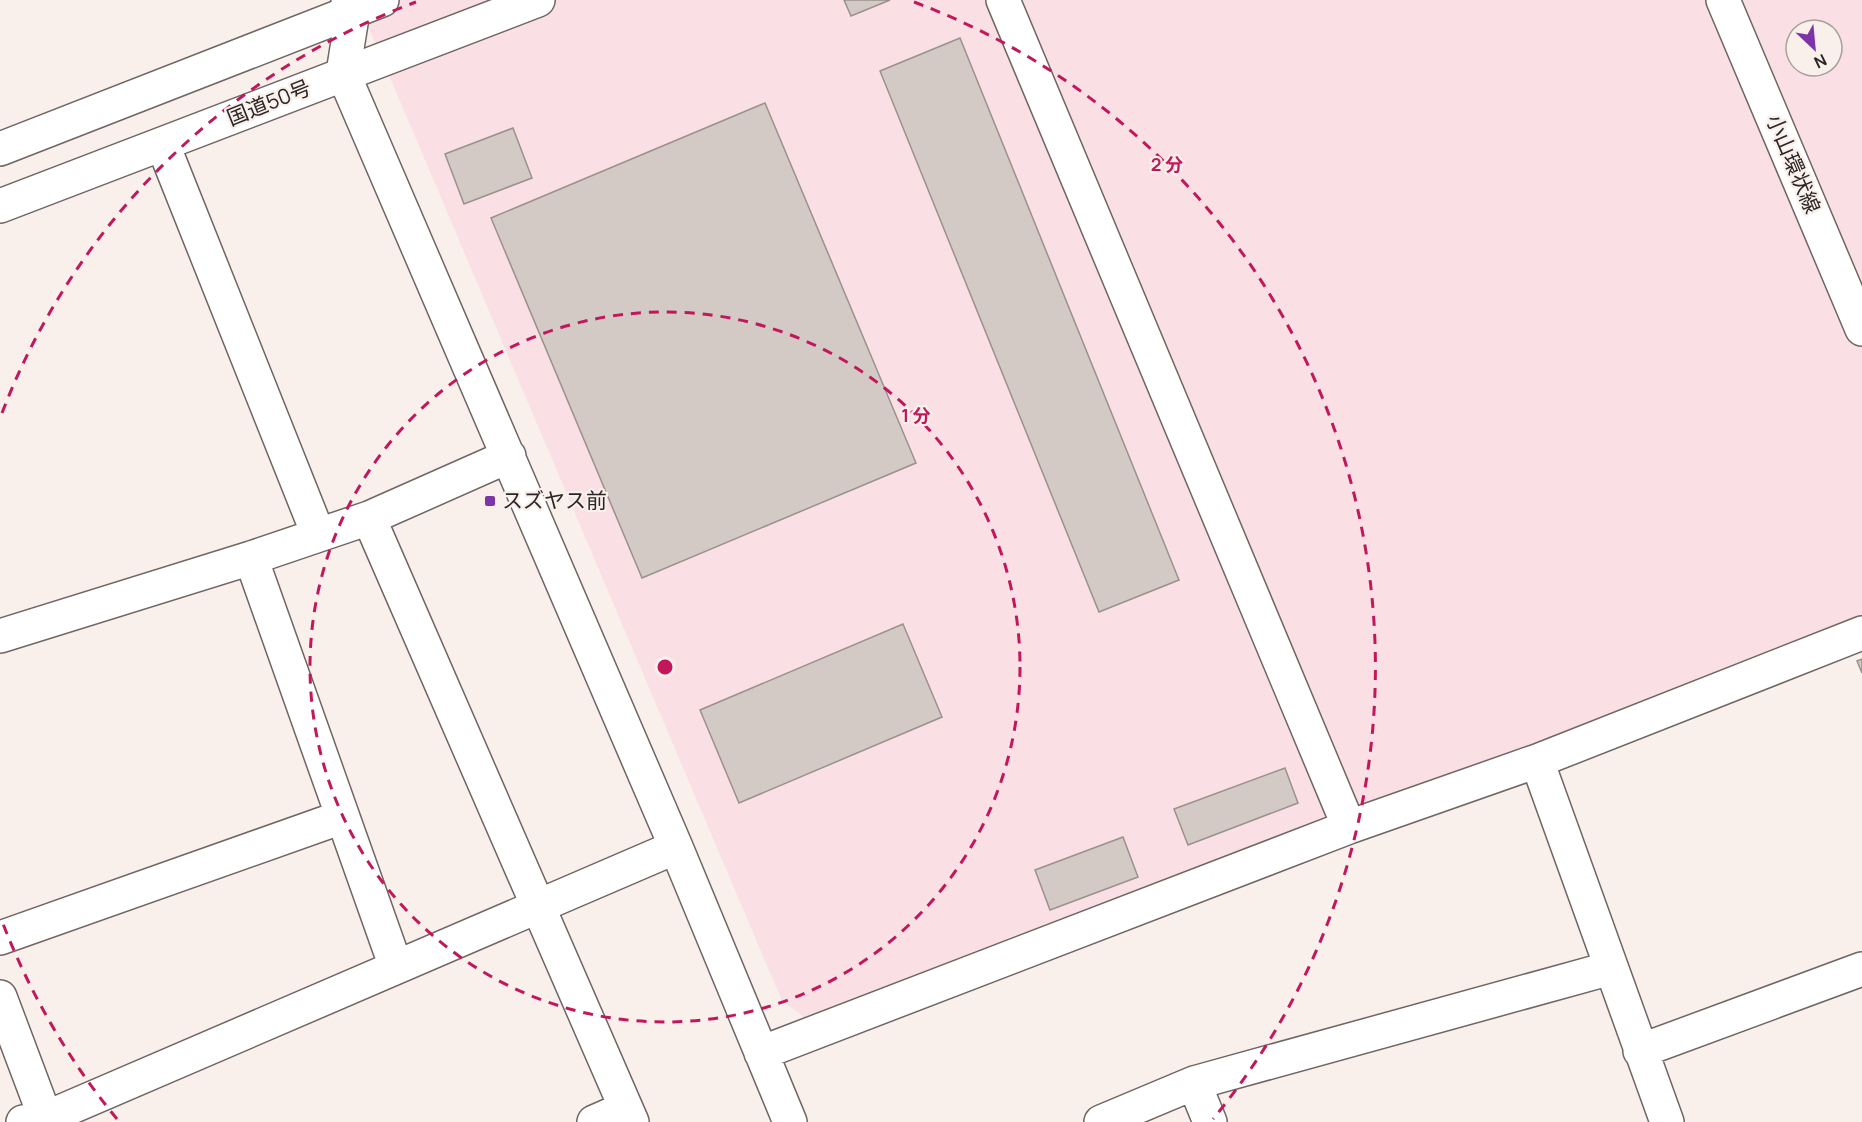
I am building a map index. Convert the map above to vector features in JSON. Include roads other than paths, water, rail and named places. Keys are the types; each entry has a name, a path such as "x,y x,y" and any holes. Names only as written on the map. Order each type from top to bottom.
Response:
{"main road":[{"name":"国道50号","path":"0,206 538,0"},
{"path":"1003,0 1349,827"},
{"name":"小山環状線","path":"1723,0 1862,329"},
{"path":"361,4 343,73 676,847 790,1122"},
{"path":"0,149 361,4"},
{"path":"163,145 318,534"},
{"path":"0,636 251,558 369,518 509,456"},
{"path":"369,518 629,1115 594,1122"},
{"path":"251,558 396,967"},
{"path":"761,1053 1349,827 1537,761 1862,633"},
{"path":"1537,761 1640,1051 1658,1120"},
{"path":"0,938 342,817"},
{"path":"0,997 38,1121 676,847"},
{"path":"1101,1122 1194,1083 1611,968"},
{"path":"1640,1051 1862,969"},
{"path":"1194,1083 1210,1122"}],"place":[{"name":"スズヤス前","path":"490,501"}]}
